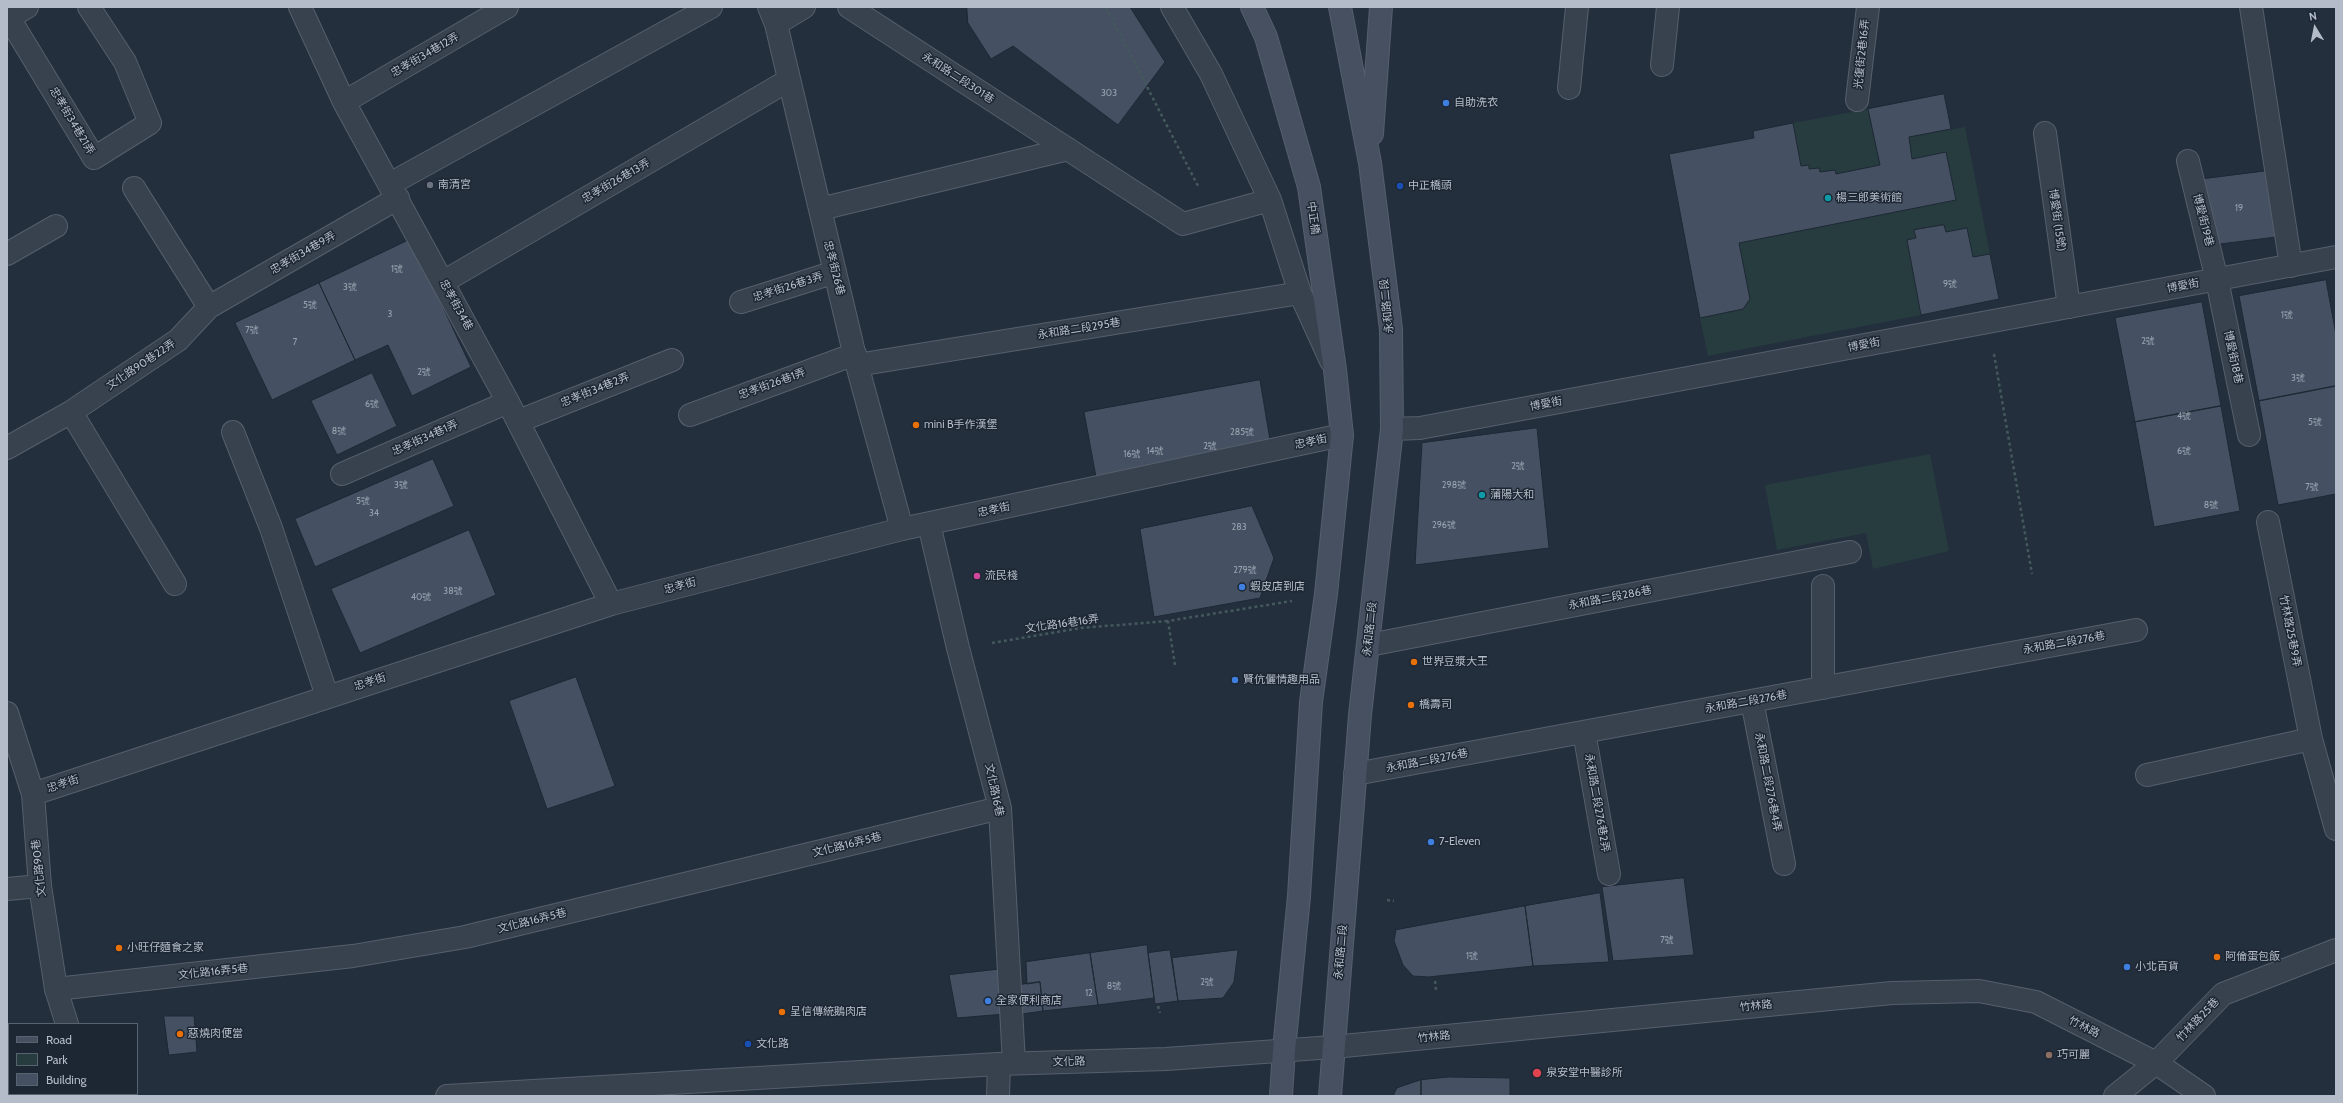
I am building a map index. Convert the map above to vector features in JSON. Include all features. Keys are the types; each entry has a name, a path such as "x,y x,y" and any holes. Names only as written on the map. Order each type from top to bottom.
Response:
{"main road":[{"name":"中正橋","path":"1252,7 1266,37 1308,187 1335,370 1342,435"},
{"path":"1340,7 1370,163"},
{"path":"1370,163 1381,7"},
{"name":"永和路二段","path":"1330,1096 1355,774 1392,429 1391,329 1370,163"},
{"path":"1281,1096 1298,896 1311,702 1326,594 1342,435"}],"street":[{"name":"忠孝街34巷21弄","path":"15,15 94,158 150,123 125,62 89,7"},
{"name":"忠孝街34巷","path":"300,7 344,102 519,421 610,604"},
{"name":"忠孝街34巷12弄","path":"344,102 507,7"},
{"name":"忠孝街34巷9弄","path":"209,307 394,191 711,7"},
{"path":"772,16 804,7"},
{"name":"永和路二段301巷","path":"848,7 1183,224 1270,200"},
{"path":"1172,7 1211,74 1270,200 1300,293 1335,370"},
{"path":"1569,88 1578,7"},
{"path":"1662,65 1668,7"},
{"name":"光復街2巷16弄","path":"1857,100 1868,7"},
{"path":"2251,7 2291,266"},
{"name":"忠孝街26巷","path":"772,16 789,80 856,360 902,529"},
{"name":"忠孝街26巷13弄","path":"443,282 789,80"},
{"name":"博愛街 (15號)","path":"2045,133 2069,307"},
{"path":"820,210 1068,149"},
{"name":"博愛街19巷","path":"2188,161 2217,280"},
{"path":"134,188 209,307"},
{"path":"7,254 56,226"},
{"name":"博愛街","path":"1392,429 1420,428 2336,257"},
{"name":"忠孝街26巷3弄","path":"741,302 835,272"},
{"name":"博愛街18巷","path":"2217,280 2249,435"},
{"name":"永和路二段295巷","path":"856,360 1300,293"},
{"name":"文化路90巷22弄","path":"7,448 71,412 178,340 209,307"},
{"name":"忠孝街34巷2弄","path":"519,421 672,360"},
{"name":"忠孝街26巷1弄","path":"690,414 856,360"},
{"name":"忠孝街34巷1弄","path":"342,474 508,402"},
{"path":"71,412 175,584"},
{"path":"233,432 271,528 327,696"},
{"name":"忠孝街","path":"33,794 610,604 902,529 1342,435"},
{"name":"竹林路25巷9弄","path":"2268,522 2312,740 2336,829"},
{"name":"文化路16巷","path":"929,524 958,648 1000,808 1006,1064 998,1096"},
{"name":"永和路二段286巷","path":"1369,645 1850,552"},
{"path":"1823,586 1823,688"},
{"name":"永和路二段276巷","path":"1355,774 2136,630"},
{"name":"永和路二段276巷4弄","path":"1752,701 1784,864"},
{"name":"文化路90巷","path":"7,713 33,794 40,886 56,989 67,1023"},
{"name":"永和路二段276巷2弄","path":"1584,732 1610,874"},
{"path":"2147,775 2312,740"},
{"name":"文化路16弄5巷","path":"56,989 353,956 465,938 1000,808"},
{"path":"7,889 40,886"},
{"name":"竹林路25巷","path":"2115,1096 2156,1063 2223,994 2336,950"},
{"name":"竹林路","path":"1284,1050 1333,1047 1892,993 1979,991 2036,1002 2156,1063 2204,1096"},
{"name":"文化路","path":"447,1096 1006,1064 1166,1059 1284,1050"}],"path":[{"path":"1106,7 1213,215"},
{"path":"1988,322 2032,574"},
{"name":"文化路16巷16弄","path":"958,648 1081,628 1168,620 1326,594"},
{"path":"1168,620 1175,665"},
{"path":"1387,900 1394,901"},
{"path":"1435,981 1436,990"},
{"path":"1158,1006 1160,1013"}],"green space":[{"path":"1868,109 1880,165 1836,174 1835,170 1820,172 1819,168 1809,169 1808,165 1801,166 1793,123"},
{"path":"1965,127 1990,254 1973,257 1967,228 1946,232 1944,225 1915,230 1916,238 1907,240 1921,315 1708,356 1700,318 1743,309 1750,299 1739,243 1955,200 1946,152 1912,159 1909,137"},
{"path":"1930,454 1949,551 1873,569 1866,533 1777,550 1765,485"}],"building":[{"path":"967,7 1130,7 1165,62 1118,125 1013,46 991,59 968,23"},
{"path":"1944,94 1951,129 1909,137 1912,159 1946,152 1956,200 1739,243 1750,299 1743,309 1700,318 1669,154 1754,138 1753,131 1793,123 1801,166 1809,165 1809,169 1819,168 1820,172 1835,170 1836,174 1880,165 1868,109"},
{"path":"2267,171 2276,237 2212,245 2203,179"},
{"path":"1944,225 1946,232 1967,228 1973,257 1990,254 1999,299 1921,315 1907,240 1916,238 1914,230"},
{"path":"411,239 471,367 412,396 388,345 355,360 319,283"},
{"path":"2326,280 2336,335 2336,386 2259,401 2239,296"},
{"path":"319,283 355,360 272,400 235,323"},
{"path":"2202,302 2221,406 2135,422 2115,318"},
{"path":"372,373 397,426 337,455 311,401"},
{"path":"1260,380 1271,446 1096,477 1084,412"},
{"path":"2336,386 2336,494 2278,505 2259,401"},
{"path":"2221,406 2240,511 2154,527 2135,422"},
{"name":"蒲陽大和","path":"1537,428 1549,548 1415,565 1422,443"},
{"path":"433,459 454,506 315,567 295,519"},
{"path":"1252,506 1274,558 1260,598 1154,617 1140,529"},
{"path":"469,530 496,595 360,653 331,589"},
{"path":"576,677 615,786 547,809 509,701"},
{"path":"1684,878 1694,955 1613,961 1602,887"},
{"path":"1600,893 1609,962 1533,966 1525,906"},
{"path":"1525,906 1533,966 1428,977 1413,976 1403,965 1394,941 1396,930"},
{"path":"1147,945 1154,998 1098,1005 1090,953"},
{"path":"1170,950 1178,1001 1155,1004 1148,953"},
{"path":"1238,950 1234,982 1223,998 1178,1001 1172,958"},
{"path":"1090,953 1098,1005 1043,1011 1040,982 1027,984 1026,962"},
{"path":"1002,969 1005,1014 957,1018 949,975"},
{"path":"1040,982 1043,1011 1015,1015 1011,986"},
{"path":"164,1016 194,1016 197,1052 169,1055"},
{"path":"1449,1077 1510,1078 1510,1096 1421,1096 1421,1080"},
{"path":"1421,1080 1421,1096 1393,1096 1397,1088"}],"place":[{"name":"自助洗衣","path":"1446,103"},
{"name":"南清宮","path":"430,185"},
{"name":"中正橋頭","path":"1400,186"},
{"name":"楊三郎美術館","path":"1828,198"},
{"name":"mini B手作漢堡","path":"916,425"},
{"name":"蒲陽大和","path":"1482,495"},
{"name":"流民棧","path":"977,576"},
{"name":"蝦皮店到店","path":"1242,587"},
{"name":"世界豆漿大王","path":"1414,662"},
{"name":"賢伉儷情趣用品","path":"1235,680"},
{"name":"橋壽司","path":"1411,705"},
{"name":"7-Eleven","path":"1431,842"},
{"name":"小旺仔麵食之家","path":"119,948"},
{"name":"阿倫蛋包飯","path":"2217,957"},
{"name":"小北百貨","path":"2127,967"},
{"name":"全家便利商店","path":"988,1001"},
{"name":"呈信傳統鵝肉店","path":"782,1012"},
{"name":"惡燒肉便當","path":"180,1034"},
{"name":"文化路","path":"748,1044"},
{"name":"巧可麗","path":"2049,1055"},
{"name":"泉安堂中醫診所","path":"1537,1073"}]}
